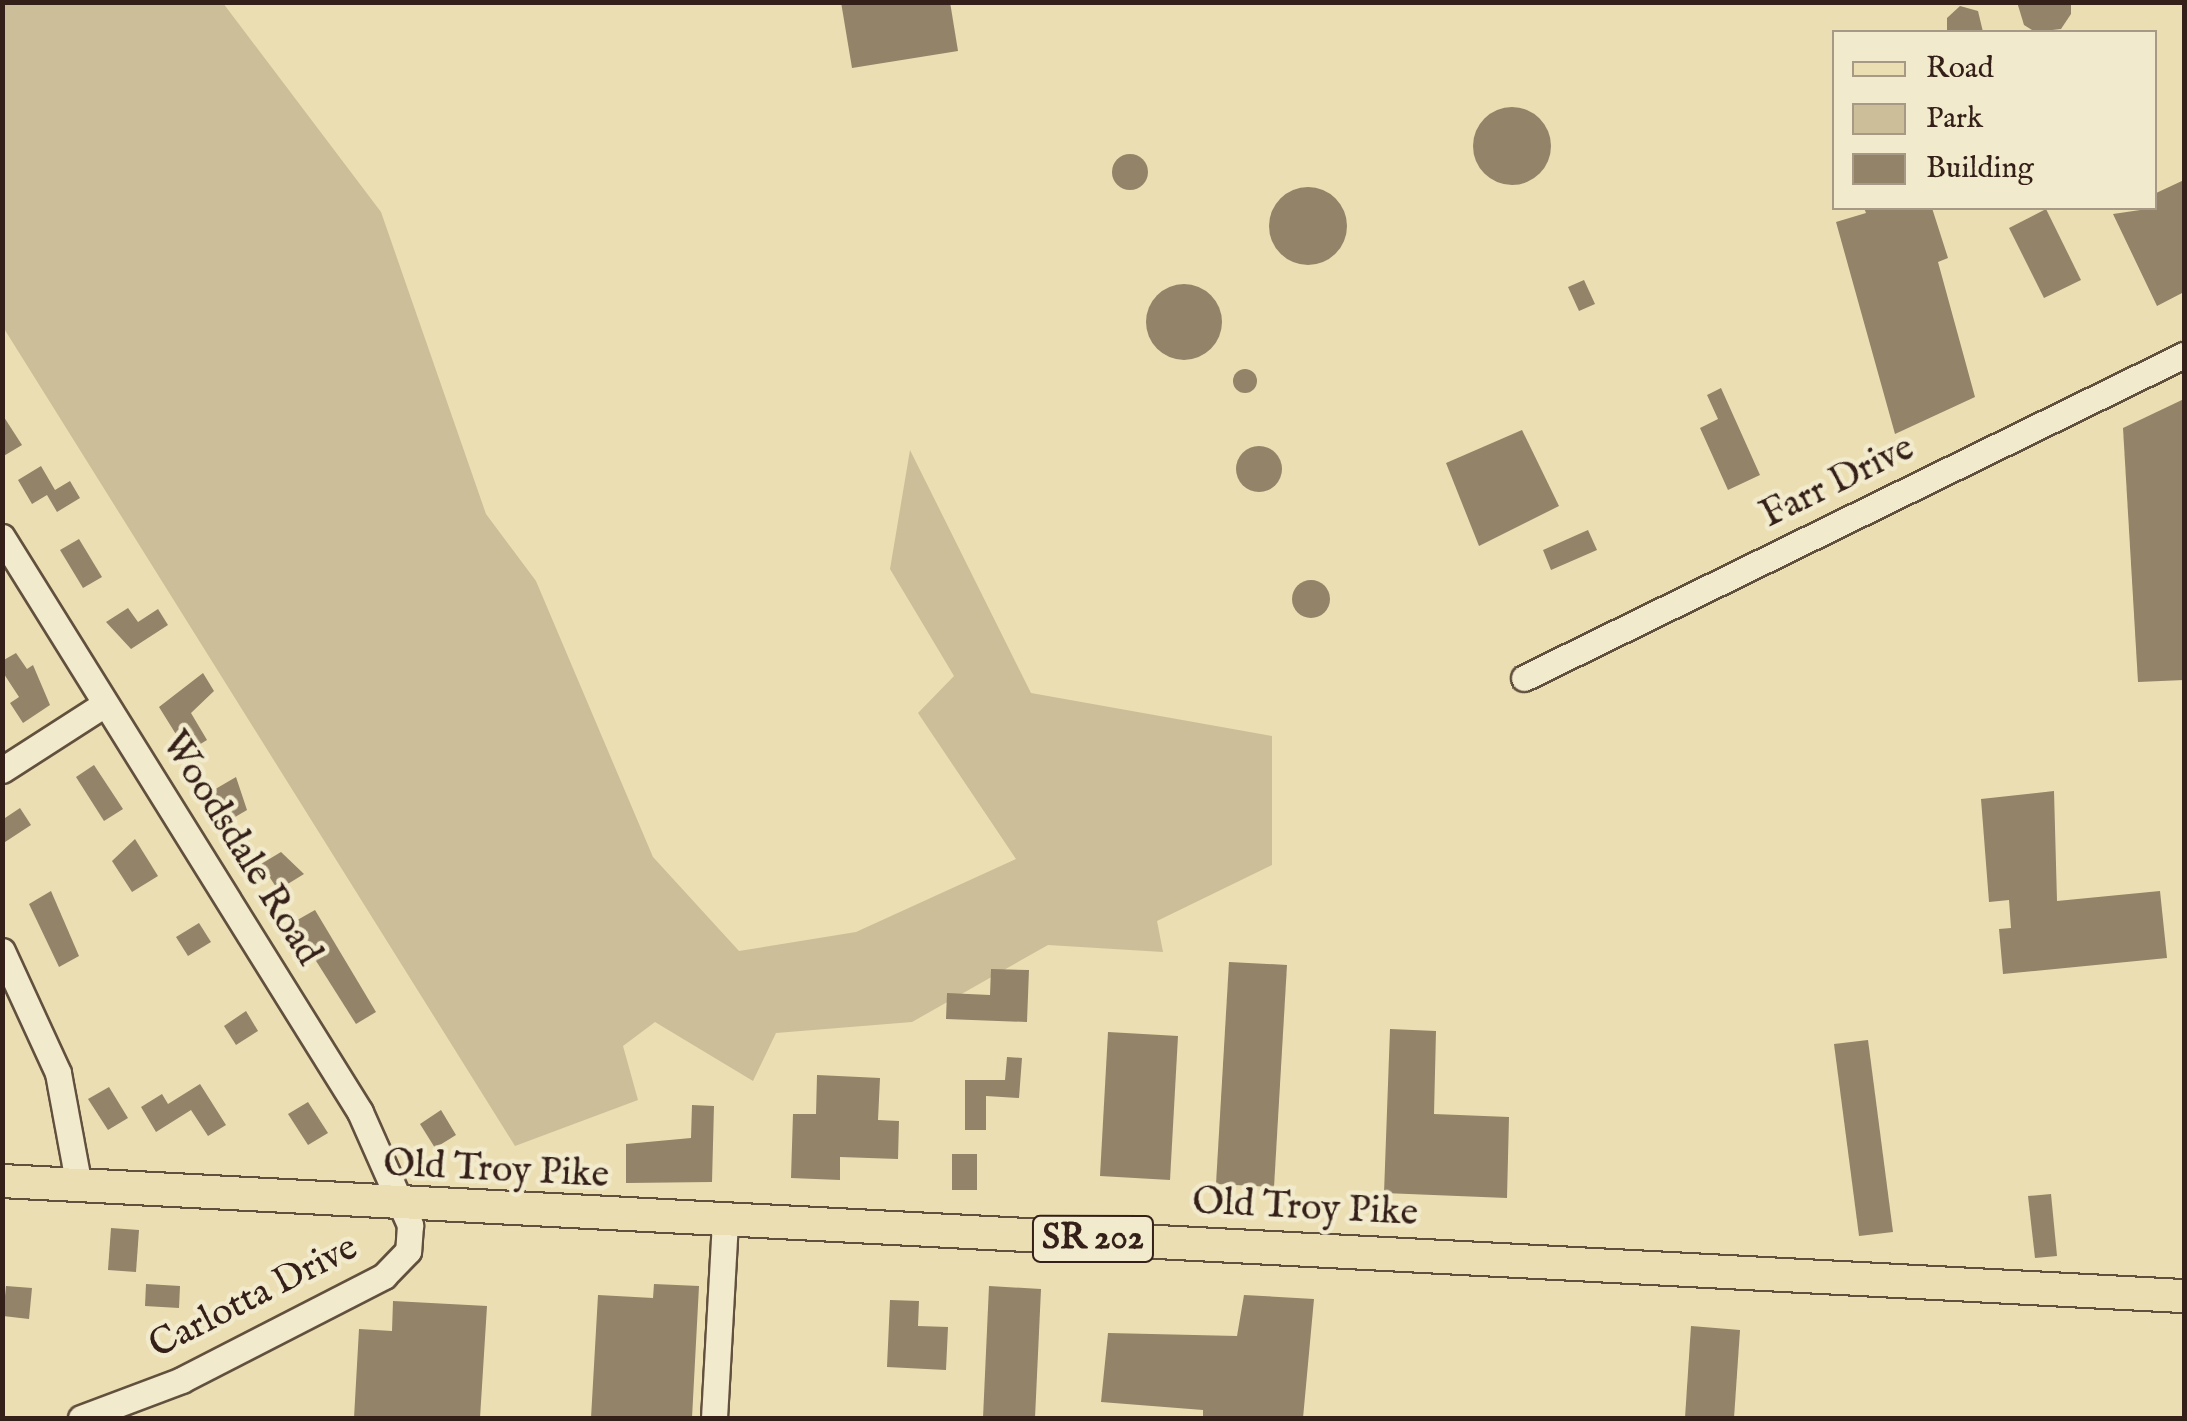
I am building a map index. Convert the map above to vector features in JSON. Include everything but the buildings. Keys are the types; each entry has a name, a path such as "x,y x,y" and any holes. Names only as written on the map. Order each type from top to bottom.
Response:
{"main road":[{"name":"Old Troy Pike","path":"2,1182 725,1224 2184,1296"}],"street":[{"name":"Farr Drive","path":"1524,678 2184,355"},
{"name":"Woodsdale Road","path":"2,537 360,1112 403,1206"},
{"path":"2,770 105,704"},
{"path":"2,951 58,1074 80,1186"},
{"name":"Carlotta Drive","path":"82,1418 182,1380 384,1276 408,1251 410,1226 403,1206"},
{"path":"714,1418 725,1224"}],"green space":[{"path":"3,3 223,3 381,212 486,514 536,581 653,857 739,951 856,932 1016,859 918,713 954,676 890,569 910,450 1031,693 1272,736 1272,865 1157,921 1163,952 1048,945 912,1022 776,1033 753,1081 655,1022 623,1046 638,1100 515,1146 3,327"}]}
